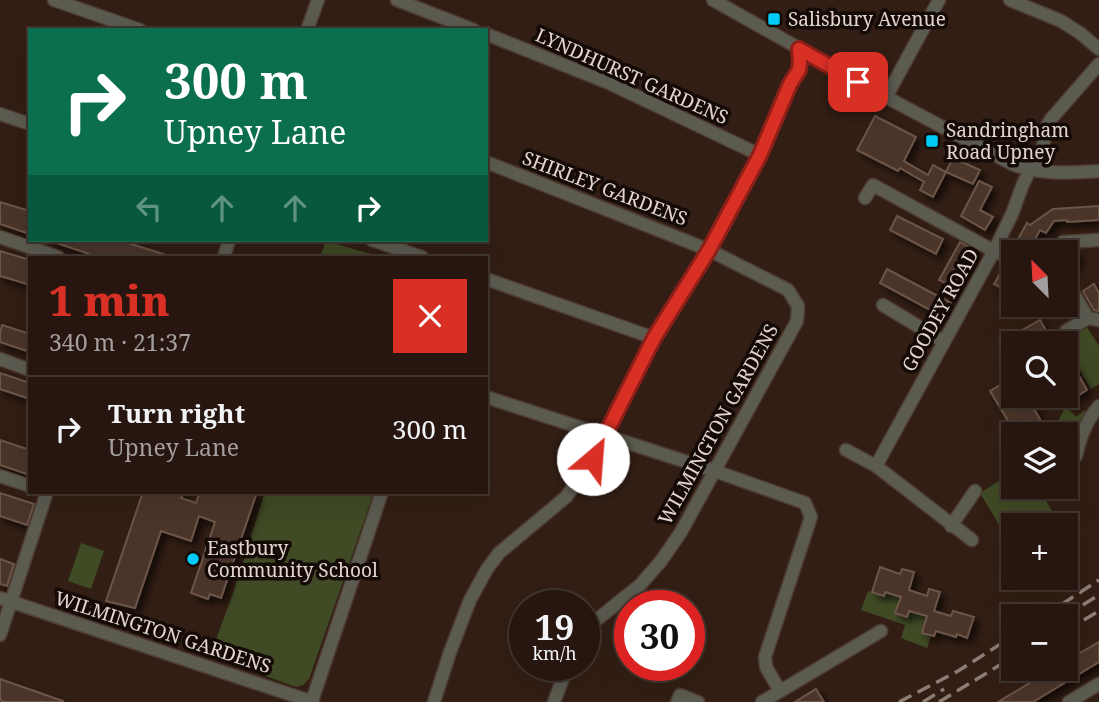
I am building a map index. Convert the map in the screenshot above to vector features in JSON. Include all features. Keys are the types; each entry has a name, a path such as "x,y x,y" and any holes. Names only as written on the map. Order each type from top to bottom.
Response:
{"street":[{"path":"54,0 134,28"},
{"path":"308,28 318,0"},
{"path":"397,0 469,28"},
{"path":"713,0 997,156 1030,170 1061,173 1099,171"},
{"path":"886,97 939,0"},
{"path":"1010,0 1061,21 1099,49"},
{"name":"LYNDHURST GARDENS","path":"488,35 609,83 760,155"},
{"path":"434,702 470,600 487,569 499,553 566,497 593,459 654,338 709,250 760,155 790,84 799,70 799,49"},
{"name":"GOODEY ROAD","path":"876,466 994,251 1030,170 1041,159 1046,128 1099,64"},
{"path":"0,114 28,123"},
{"name":"SHIRLEY GARDENS","path":"488,163 709,250"},
{"path":"865,198 873,185 1001,254"},
{"path":"0,237 55,256"},
{"path":"1078,241 1099,240"},
{"path":"378,242 419,256"},
{"name":"WILMINGTON GARDENS","path":"600,617 640,585 681,532 797,321 798,306 788,290 709,250"},
{"path":"488,280 654,338"},
{"path":"1066,331 1093,319 1078,299"},
{"path":"883,305 944,342"},
{"path":"0,359 28,369"},
{"path":"488,398 805,503 811,517 765,657 766,667 780,691"},
{"path":"1078,446 1080,436 1099,406"},
{"path":"846,450 876,466 972,540"},
{"path":"0,476 28,485"},
{"path":"951,526 975,491"},
{"path":"0,635 6,600 46,494"},
{"path":"313,702 381,494"},
{"name":"WILMINGTON GARDENS","path":"6,600 313,702"},
{"path":"762,702 881,631"},
{"path":"554,702 562,681"},
{"path":"1069,702 1099,684"},
{"path":"677,702 680,695 698,702"}],"green space":[{"path":"326,242 329,242 378,256 320,256"},
{"path":"1087,327 1099,346 1099,384 1091,389 1078,367 1078,332"},
{"path":"1065,408 1076,417 1085,410 1078,430 1078,422 1058,422"},
{"path":"1001,480 1001,499 1045,499 1053,513 1001,513 1001,528 980,493"},
{"path":"264,494 373,494 309,679 303,685 296,687 210,656"},
{"path":"81,543 104,551 91,589 68,581"},
{"path":"868,591 901,597 896,613 907,617 909,611 927,616 922,632 931,636 927,648 901,638 905,625 861,610"}],"building":[{"path":"875,116 916,137 904,161 928,175 933,165 946,172 933,197 920,190 924,182 900,168 898,171 857,150"},
{"path":"953,158 980,170 973,184 946,172"},
{"path":"979,181 992,187 980,210 993,217 985,230 961,216"},
{"path":"0,202 28,210 28,233 0,224"},
{"path":"1099,206 1099,220 1054,221 1046,233 1040,230 1035,240 1017,240 1027,223 1030,225 1053,209"},
{"path":"897,216 943,239 936,254 890,230"},
{"path":"54,242 125,242 167,255 166,256 95,256"},
{"path":"960,242 974,250 953,287 939,280"},
{"path":"0,251 28,259 28,284 0,276"},
{"path":"887,269 951,303 943,317 880,283"},
{"path":"1001,272 1001,288 994,284"},
{"path":"1094,284 1099,293 1099,311 1094,310 1083,291"},
{"path":"1040,320 1046,331 1026,331 1024,329"},
{"path":"2,325 28,333 28,351 0,342"},
{"path":"0,373 28,382 28,398 0,389"},
{"path":"1078,374 1087,390 1078,396"},
{"path":"1001,384 1001,408 1033,408 1042,422 1009,422 990,391"},
{"path":"0,440 28,449 28,474 0,465"},
{"path":"0,493 34,504 27,525 0,516"},
{"path":"142,494 183,494 181,498 196,503 199,494 256,494 221,598 210,594 208,599 191,593 215,522 199,516 191,541 161,531 135,608 106,601"},
{"path":"0,559 14,564 7,586 0,584"},
{"path":"880,567 900,574 902,569 914,572 909,590 927,596 929,589 940,592 934,611 951,616 953,611 974,617 967,638 936,631 934,636 922,633 927,616 909,611 907,617 895,613 901,597 885,592 884,596 872,592"},
{"path":"1099,642 1099,662 1078,675 1078,654"},
{"path":"0,679 63,702 4,702 0,700"},
{"path":"1033,681 1068,681 1033,702 998,702"},
{"path":"816,689 824,702 795,702"}],"railway":[{"path":"1062,604 1099,580"},
{"path":"1078,608 1099,595"},
{"path":"1078,624 1099,611"},
{"path":"899,702 958,671 1001,644"},
{"path":"939,702 1001,664"},
{"path":"923,702 944,689"}],"place":[{"name":"Salisbury Avenue","path":"774,19"},
{"name":"Sandringham Road Upney","path":"932,141"},
{"name":"Eastbury Community School","path":"193,559"}],"route":[{"path":"593,459 654,338 709,250 760,155 790,84 799,70 799,49 858,82"}]}
